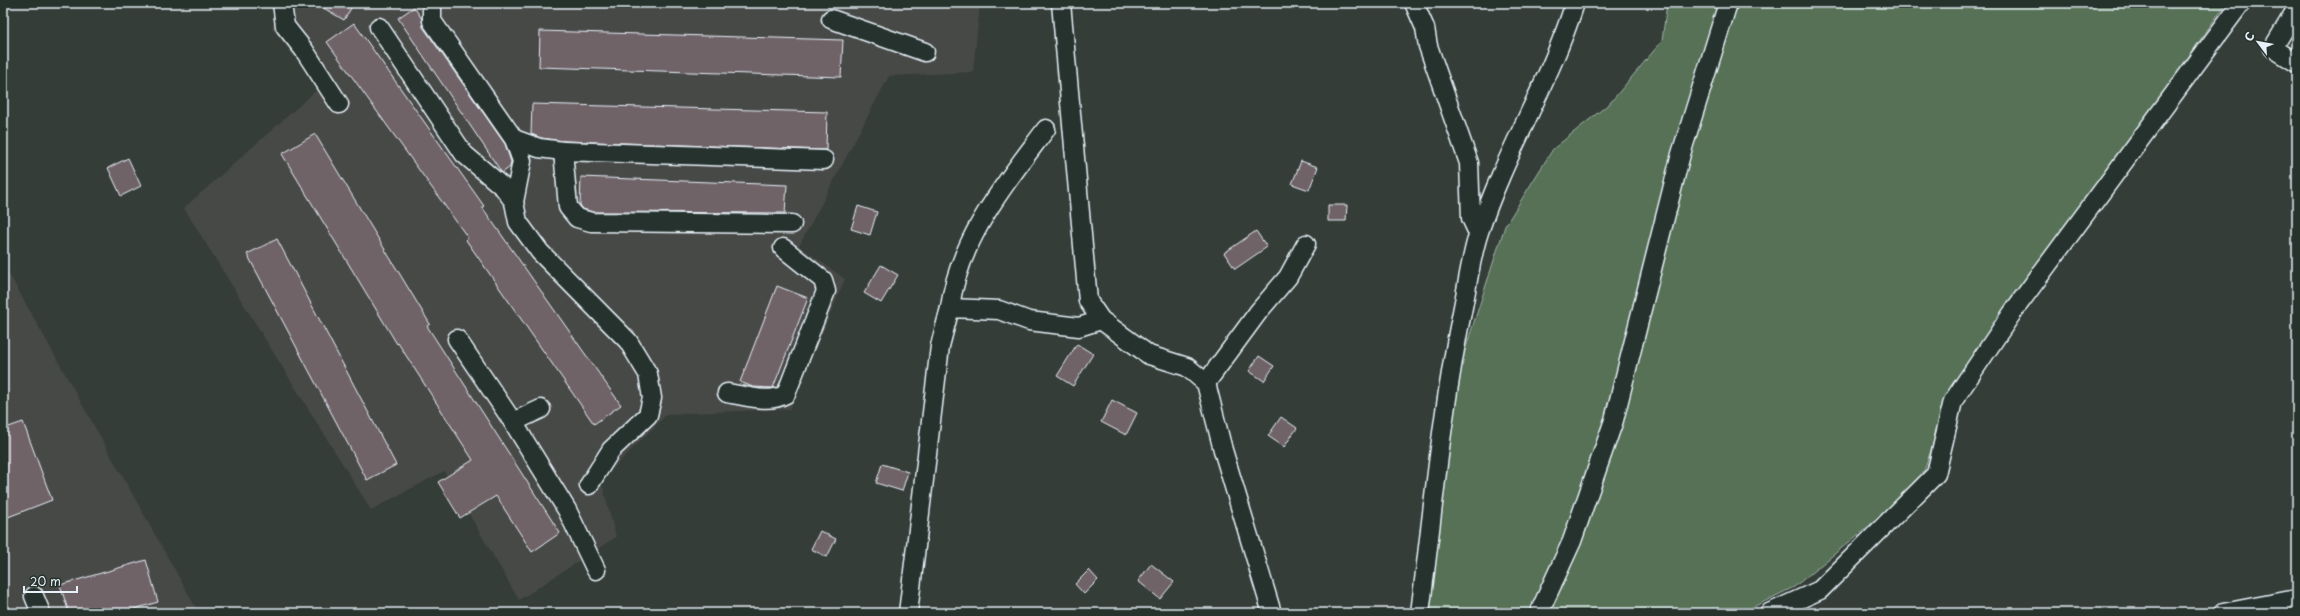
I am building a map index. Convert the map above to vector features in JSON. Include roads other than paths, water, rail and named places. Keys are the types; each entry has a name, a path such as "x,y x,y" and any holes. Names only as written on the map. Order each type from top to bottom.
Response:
{"street":[{"path":"282,3 285,26 304,50 339,104"},
{"path":"432,3 432,21 514,139 522,161 514,202 518,222 540,252 628,341 648,374 652,398 648,415 611,450 589,484"},
{"path":"1061,3 1088,301 1101,320 1149,355 1187,367 1206,383 1223,450 1272,613"},
{"path":"1414,3 1425,28 1428,46 1469,163 1471,218 1478,233"},
{"path":"1420,613 1456,339 1478,233 1494,193 1566,31 1575,3"},
{"path":"1539,613 1574,533 1614,420 1681,154 1728,3"},
{"path":"1769,613 1820,590 1936,474 1953,401 2015,309 2241,3"},
{"path":"2297,8 2273,48 2297,63"},
{"path":"831,19 925,52"},
{"path":"378,27 464,154 504,188 514,202"},
{"path":"908,613 940,346 950,308 952,290 991,203 1046,129"},
{"path":"514,139 539,148 563,151 824,160"},
{"path":"563,151 568,207 576,218 591,222 792,224"},
{"path":"1206,383 1258,311 1288,277 1306,244"},
{"path":"727,393 769,400 777,399 786,394 826,291 826,285 823,280 783,248"},
{"path":"950,308 999,310 1029,321 1079,327 1101,320"},
{"path":"458,339 513,422 567,510 596,570"},
{"path":"513,422 541,409"},
{"path":"34,596 41,613"},
{"path":"2224,613 2297,599"}]}
